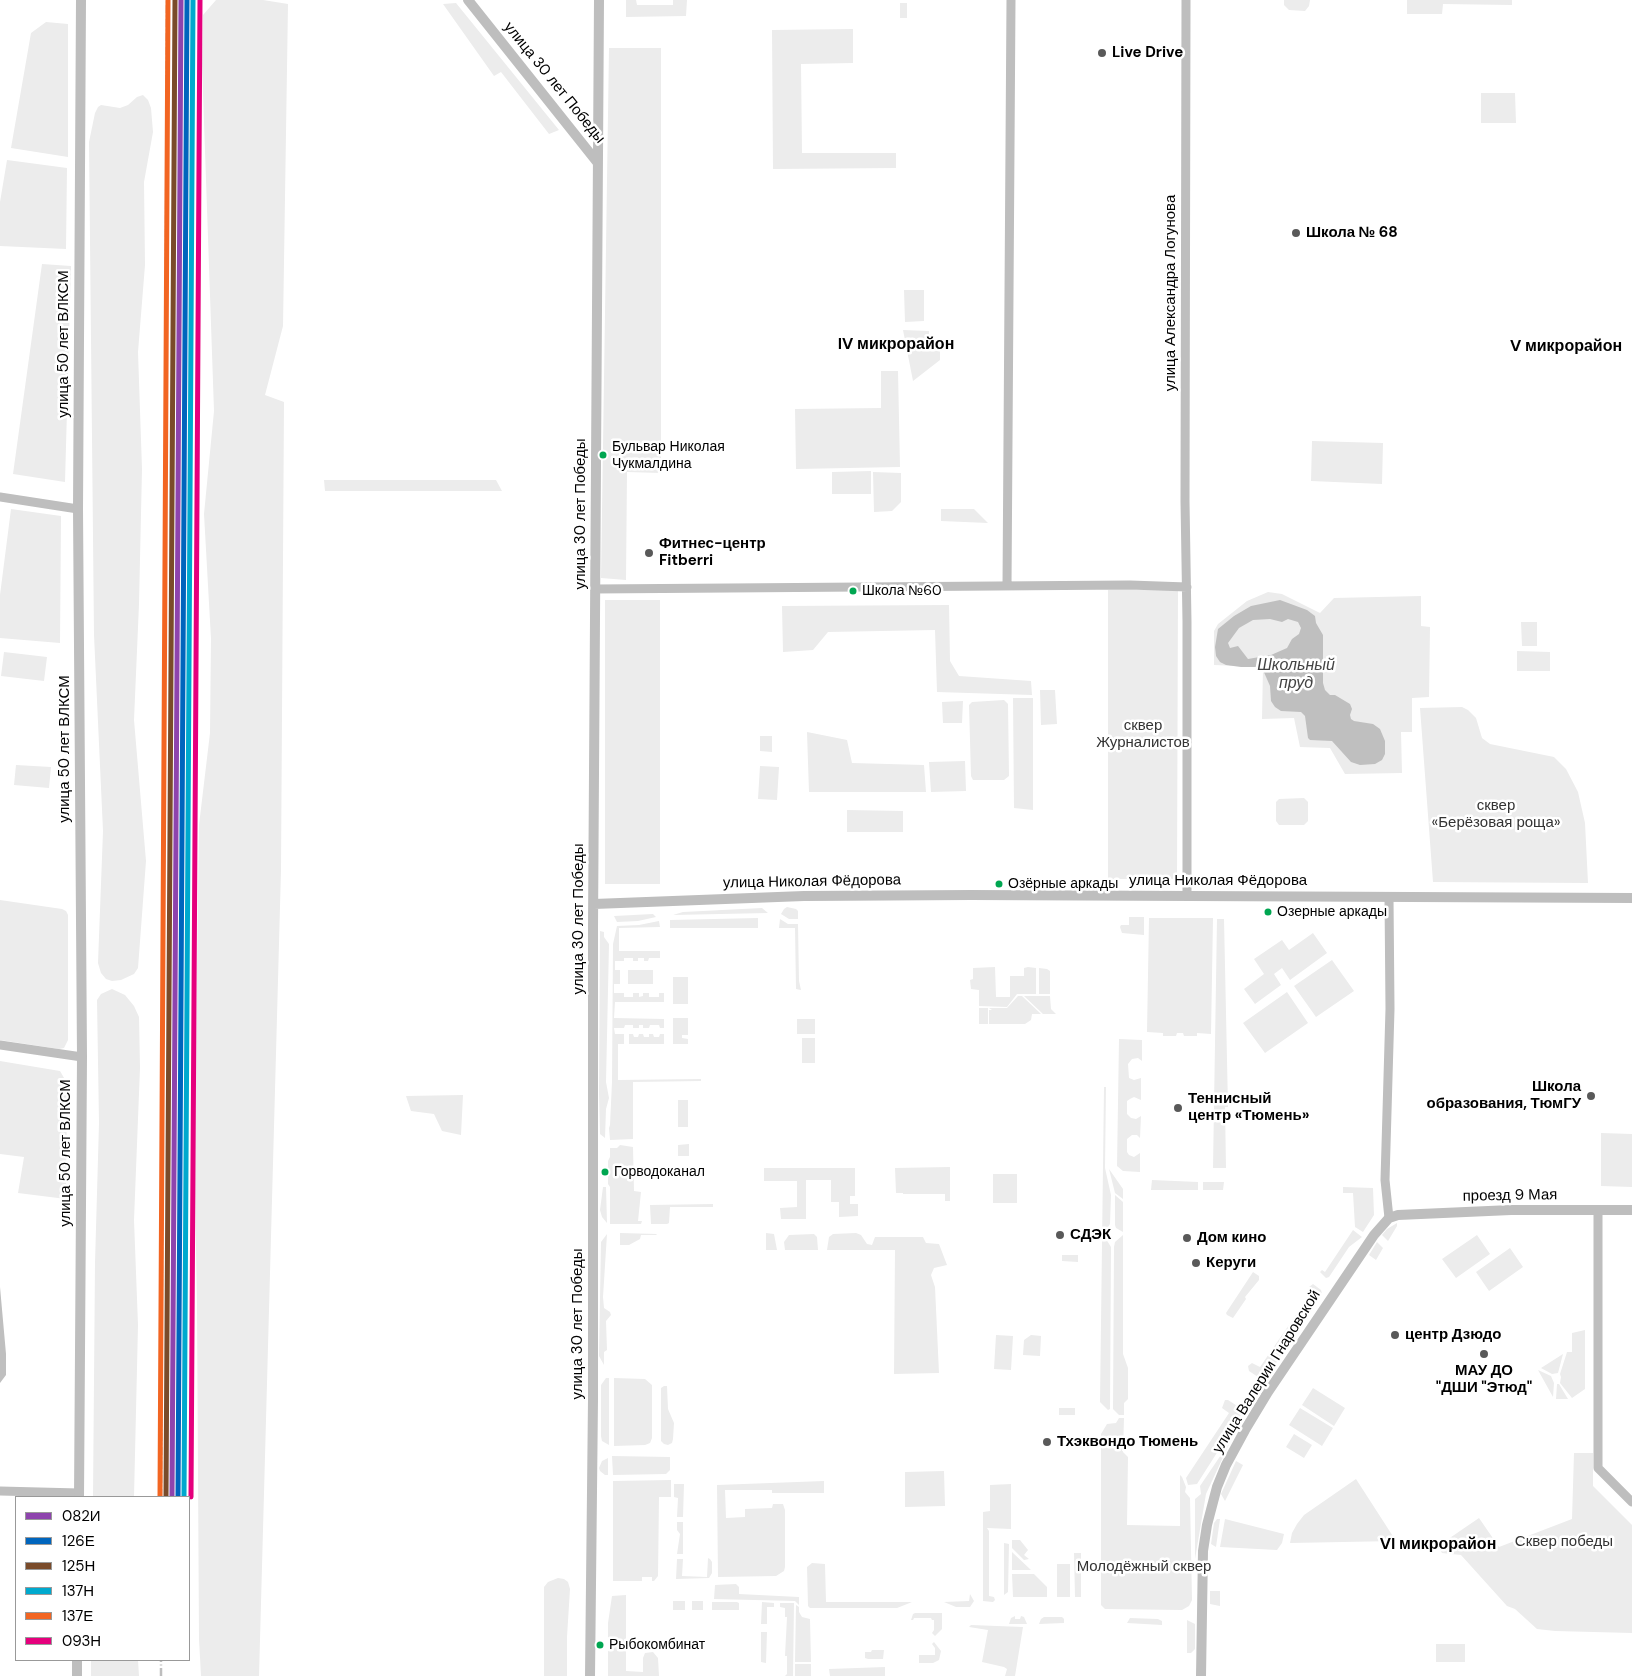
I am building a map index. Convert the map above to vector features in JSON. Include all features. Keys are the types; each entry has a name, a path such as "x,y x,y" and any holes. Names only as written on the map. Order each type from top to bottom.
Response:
{"street":[{"name":"улица 50 лет ВЛКСМ","path":"79,1495 82,1058 78,509 81,0"},
{"name":"улица 30 лет Победы","path":"468,0 597,162"},
{"name":"улица 30 лет Победы","path":"590,1676 593,1408 599,0"},
{"path":"1007,586 1011,0"},
{"name":"улица Александра Логунова","path":"1186,0 1185,502 1187,587 1187,896"},
{"path":"0,497 78,509"},
{"path":"595,589 1007,586 1187,587"},
{"name":"улица Николая Фёдорова","path":"594,904 804,896 1632,898"},
{"path":"1389,897 1390,1019 1385,1180 1389,1218"},
{"path":"0,1045 82,1058"},
{"name":"проезд 9 Мая","path":"1389,1218 1398,1215 1511,1210 1632,1210"},
{"path":"1598,1210 1598,1468 1632,1502"},
{"name":"улица Валерии Гнаровской","path":"1201,1676 1203,1551 1210,1508 1220,1480 1245,1430 1268,1392 1374,1235 1389,1218"},
{"path":"0,1491 79,1495"},
{"path":"77,1661 77,1676"}],"green space":[{"path":"216,0 263,0 288,4 283,326 265,395 284,402 281,870 259,1676 201,1676 199,1639 195,1191 196,1041 199,825 210,733 211,639 204,514 214,411 202,64 203,15"},
{"path":"626,0 636,0 637,5 673,5 673,0 687,0 686,16 626,17"},
{"path":"1284,0 1310,0 1309,6 1305,11 1289,10 1284,5"},
{"path":"1407,0 1512,0 1512,5 1443,4 1442,14 1407,14"},
{"path":"456,3 559,130 549,134 501,72 494,76 443,4"},
{"path":"900,3 907,3 907,18 900,18"},
{"path":"46,22 68,24 68,157 11,148 31,33"},
{"path":"853,29 853,63 801,64 802,153 896,153 896,168 773,169 772,30"},
{"name":"Бульвар Николая Чукмалдина","path":"609,48 661,48 661,473 627,472 626,580 601,578"},
{"path":"1481,93 1515,93 1516,123 1481,123"},
{"path":"143,95 148,100 151,108 153,132 144,182 145,265 138,352 142,469 134,720 146,861 138,968 134,974 121,980 112,981 106,979 101,973 98,963 103,831 94,635 89,142 98,107 101,105 120,108"},
{"path":"7,160 67,168 66,249 0,246 0,202"},
{"path":"42,264 71,266 65,482 13,474"},
{"path":"904,290 924,290 924,321 905,322"},
{"path":"903,330 929,331 929,350 940,351 940,360 913,381"},
{"path":"881,371 898,371 900,467 796,469 795,409 881,408"},
{"path":"1312,441 1383,443 1382,484 1311,481"},
{"path":"871,471 871,494 832,494 832,472"},
{"path":"873,472 901,473 901,502 892,511 874,512"},
{"path":"324,480 496,480 502,491 325,491"},
{"path":"11,509 61,516 60,643 0,638 0,595"},
{"path":"941,509 974,509 988,523 941,521"},
{"name":"сквер Журналистов","path":"1108,590 1178,590 1177,879 1108,879"},
{"path":"1268,592 1282,594 1320,613 1334,598 1421,596 1421,626 1430,627 1429,697 1412,698 1412,732 1401,732 1402,773 1345,774 1330,748 1300,747 1294,718 1262,719 1263,667 1214,665 1214,631 1218,624 1247,601"},
{"path":"605,600 660,600 660,884 605,884"},
{"path":"949,605 950,661 959,676 1031,681 1032,695 937,692 935,630 828,632 813,650 783,652 782,606"},
{"path":"1521,622 1537,622 1537,646 1522,646"},
{"path":"1517,651 1550,652 1550,671 1517,671"},
{"path":"4,652 47,657 44,681 1,676"},
{"path":"1040,690 1055,690 1057,724 1041,725"},
{"path":"1013,698 1033,698 1033,810 1014,808"},
{"path":"1004,700 1008,704 1009,776 1004,780 973,780 971,776 969,705 972,702"},
{"path":"963,701 962,723 943,723 942,702"},
{"name":"сквер «Берёзовая роща»","path":"1462,707 1476,718 1482,738 1490,744 1554,757 1566,769 1578,792 1585,823 1588,883 1433,882 1420,708"},
{"path":"807,732 847,740 852,763 924,765 926,792 809,792"},
{"path":"760,736 772,736 772,752 760,751"},
{"path":"965,761 966,791 931,792 929,762"},
{"path":"16,765 51,767 49,788 14,785"},
{"path":"760,766 779,767 777,800 758,799"},
{"path":"1304,798 1308,802 1308,821 1304,825 1279,825 1276,821 1276,802 1279,799"},
{"path":"847,810 903,811 903,832 847,832"},
{"path":"0,900 62,909 68,915 68,1040 64,1048 59,1049 0,1040"},
{"path":"787,907 798,911 798,919 789,919 781,914"},
{"path":"762,908 768,913 673,915 683,912"},
{"path":"653,914 656,917 638,921 617,922 614,916"},
{"path":"1129,917 1144,917 1144,935 1122,933 1120,927 1121,925 1129,925"},
{"path":"758,918 758,928 670,928 670,920"},
{"path":"1149,918 1213,918 1211,1034 1197,1033 1197,1036 1184,1036 1183,1033 1177,1033 1176,1036 1163,1036 1163,1033 1147,1032"},
{"path":"780,919 788,924 798,924 799,981 801,990 796,989 795,928 779,928"},
{"path":"1217,919 1224,919 1228,1107 1225,1107 1226,1168 1213,1168"},
{"path":"659,921 660,927 619,928 619,951 660,951 660,958 649,958 648,961 644,961 644,958 638,958 638,961 633,961 633,958 624,958 624,961 615,961 615,970 620,970 620,984 614,984 614,993 624,993 624,997 633,997 633,993 639,993 639,997 643,996 643,993 649,993 649,997 659,997 659,993 664,993 664,1002 615,1002 614,1018 664,1019 664,1028 660,1028 659,1025 650,1025 649,1028 643,1028 643,1025 639,1025 639,1028 633,1028 633,1025 625,1025 624,1028 614,1028 615,1034 624,1034 624,1044 618,1044 618,1080 701,1079 701,1081 633,1082 633,1139 610,1140 613,944 617,926 639,925"},
{"path":"600,931 604,932 604,937 609,944 606,1082 609,1098 606,1109 605,1138 600,1134 599,1093"},
{"path":"1313,933 1327,953 1290,980 1282,968 1274,974 1281,985 1255,1004 1244,989 1264,974 1254,959 1282,940 1289,950"},
{"path":"1332,960 1354,991 1316,1017 1294,986"},
{"path":"995,967 996,997 1010,997 1010,976 1024,976 1024,968 1028,967 1036,968 1036,994 1017,994 1007,1007 979,1006 979,990 971,989 970,980 973,979 973,968"},
{"path":"1039,968 1050,971 1050,994 1039,994"},
{"path":"628,970 653,970 653,984 628,984"},
{"path":"673,977 688,977 688,1004 673,1004"},
{"path":"112,989 125,995 134,1006 139,1017 140,1068 134,1220 138,1325 134,1496 93,1496 95,1263 99,1123 97,1000 101,994"},
{"path":"1287,992 1308,1023 1265,1053 1243,1023"},
{"path":"1018,996 1022,996 1041,1014 1032,1014 1031,1020 1025,1024 989,1024 989,1010 992,1010 989,1008 1007,1008"},
{"path":"1024,996 1050,996 1051,1009 1056,1014 1043,1014"},
{"path":"979,1008 988,1008 988,1024 979,1024"},
{"path":"673,1018 688,1018 688,1035 682,1035 682,1038 688,1039 688,1044 673,1044"},
{"path":"797,1019 815,1019 815,1034 797,1034"},
{"path":"629,1034 633,1034 634,1037 643,1034 644,1037 649,1037 649,1034 653,1034 654,1037 659,1037 660,1034 664,1034 664,1044 629,1044"},
{"path":"802,1038 815,1038 815,1063 802,1063"},
{"path":"1119,1039 1142,1040 1142,1061 1138,1058 1132,1059 1128,1064 1129,1078 1134,1080 1141,1078 1141,1100 1134,1097 1127,1101 1127,1114 1131,1118 1136,1119 1141,1116 1140,1138 1137,1135 1132,1135 1127,1139 1127,1152 1129,1155 1134,1157 1140,1153 1140,1172 1123,1171 1117,1166"},
{"path":"0,1061 60,1071 67,1083 66,1199 18,1193 24,1157 0,1154"},
{"path":"1104,1087 1106,1087 1105,1168 1111,1195 1110,1224 1105,1232 1106,1239 1111,1247 1110,1409 1108,1410 1100,1402"},
{"path":"463,1095 461,1135 442,1131 434,1114 411,1111 406,1096"},
{"path":"678,1100 688,1100 688,1127 678,1127"},
{"path":"1601,1133 1632,1134 1632,1187 1601,1186"},
{"path":"689,1144 689,1156 678,1156 678,1145"},
{"path":"620,1145 633,1147 634,1191 641,1192 638,1221 642,1221 641,1224 610,1224 608,1161 610,1148 617,1148"},
{"path":"950,1167 950,1201 945,1201 945,1194 896,1193 895,1168"},
{"path":"764,1168 855,1168 855,1196 850,1196 850,1204 858,1204 858,1216 839,1217 839,1202 831,1202 831,1180 806,1180 806,1219 781,1219 780,1208 797,1207 797,1181 764,1181"},
{"path":"1109,1169 1123,1189 1123,1199 1115,1193"},
{"path":"993,1174 1017,1174 1017,1203 993,1203"},
{"path":"1152,1180 1198,1182 1198,1190 1151,1190"},
{"path":"1203,1182 1224,1182 1223,1190 1203,1190"},
{"path":"603,1187 606,1187 607,1223 602,1217 600,1210"},
{"path":"1343,1187 1373,1188 1374,1215 1363,1232 1355,1227 1353,1193 1343,1193"},
{"path":"1115,1195 1123,1202 1123,1232 1116,1228 1115,1225"},
{"path":"713,1204 713,1207 670,1207 669,1223 651,1224 650,1205"},
{"path":"1397,1223 1388,1241 1382,1235 1387,1229"},
{"path":"1353,1230 1362,1237 1349,1247 1329,1277 1326,1278 1320,1272 1322,1270 1325,1272"},
{"path":"620,1233 657,1234 641,1235 640,1239 629,1245 620,1245"},
{"path":"766,1233 774,1234 777,1250 766,1250"},
{"path":"856,1233 861,1235 867,1244 872,1245 875,1237 923,1237 926,1243 939,1244 947,1265 934,1268 931,1275 935,1287 939,1373 894,1374 895,1250 827,1250 829,1237 833,1234"},
{"path":"607,1234 603,1297 604,1308 611,1315 606,1321 607,1350 604,1352 604,1365 599,1356 601,1242"},
{"path":"814,1234 817,1237 818,1250 785,1250 784,1242 789,1235"},
{"path":"1123,1235 1123,1354 1128,1368 1128,1399 1124,1403 1124,1415 1119,1415 1113,1409 1114,1247 1115,1242"},
{"path":"1477,1235 1490,1254 1456,1278 1442,1259"},
{"path":"1377,1242 1383,1248 1376,1260 1369,1255"},
{"path":"1510,1248 1523,1267 1489,1291 1476,1272"},
{"path":"1062,1255 1078,1255 1078,1262 1062,1261"},
{"path":"1253,1272 1259,1276 1259,1280 1245,1297 1246,1299 1233,1318 1227,1315 1226,1313"},
{"path":"1313,1284 1321,1290 1322,1294 1264,1381 1249,1371 1248,1366 1252,1363 1260,1367 1313,1290 1309,1287"},
{"path":"1585,1330 1585,1389 1572,1398 1560,1383 1560,1374 1567,1352 1572,1352 1572,1333"},
{"path":"996,1335 1013,1336 1011,1370 994,1369"},
{"path":"1031,1335 1041,1336 1040,1356 1023,1355 1024,1340"},
{"path":"1563,1354 1558,1373 1552,1374 1541,1368"},
{"path":"1538,1370 1551,1376 1554,1383 1553,1397"},
{"path":"606,1378 609,1378 609,1445 602,1441 601,1436 601,1385"},
{"path":"614,1378 645,1379 652,1385 652,1438 650,1443 645,1445 614,1446"},
{"path":"1557,1384 1559,1384 1568,1399 1556,1399"},
{"path":"667,1386 668,1409 674,1423 672,1443 668,1445 661,1441 661,1388"},
{"path":"1313,1388 1345,1408 1334,1426 1302,1405"},
{"path":"1225,1400 1242,1409 1243,1412 1197,1484 1188,1485 1186,1478 1229,1413 1222,1408"},
{"path":"1059,1408 1075,1408 1075,1415 1059,1415"},
{"path":"1300,1408 1333,1428 1322,1446 1289,1425"},
{"name":"Молодёжный сквер","path":"1119,1418 1124,1418 1123,1452 1128,1457 1127,1525 1180,1526 1180,1475 1186,1487 1185,1492 1190,1498 1192,1600 1189,1606 1182,1610 1105,1609 1101,1605 1101,1434 1107,1424 1116,1423"},
{"path":"1294,1434 1312,1445 1304,1458 1286,1447"},
{"path":"1231,1440 1206,1494 1195,1559 1195,1499 1201,1494 1200,1486"},
{"name":"Сквер победы","path":"1574,1453 1593,1453 1593,1486 1632,1525 1632,1633 1537,1629 1515,1609 1507,1606 1461,1555 1442,1553 1438,1546 1479,1518 1499,1547 1572,1519"},
{"path":"612,1456 670,1457 670,1470 666,1474 613,1475"},
{"path":"608,1458 608,1475 605,1475 599,1468 602,1461"},
{"path":"1236,1461 1243,1465 1225,1501 1221,1494"},
{"path":"944,1471 945,1506 905,1507 905,1472"},
{"path":"1356,1479 1396,1541 1290,1543 1292,1533 1304,1515"},
{"path":"671,1480 671,1497 659,1497 658,1576 654,1581 652,1581 652,1577 642,1577 642,1581 613,1581 613,1481"},
{"path":"824,1481 824,1493 772,1493 772,1490 725,1490 726,1518 745,1517 745,1509 772,1508 773,1504 783,1504 785,1510 785,1567 784,1571 776,1576 718,1577 717,1485"},
{"path":"674,1484 684,1484 683,1517 677,1517 678,1498 674,1497"},
{"path":"1011,1484 1011,1529 987,1528 989,1531 989,1596 994,1597 995,1600 993,1602 983,1601 983,1512 990,1511 990,1485"},
{"path":"1217,1519 1220,1519 1216,1547 1211,1544 1214,1523"},
{"path":"1225,1519 1284,1534 1282,1543 1277,1550 1220,1547"},
{"path":"677,1522 683,1522 683,1554 677,1554 680,1534 677,1530"},
{"path":"1012,1540 1020,1540 1028,1550 1024,1555 1029,1559 1024,1560 1012,1548"},
{"path":"1004,1543 1009,1544 1008,1592 1004,1595"},
{"path":"1012,1552 1031,1570 1012,1570"},
{"path":"1074,1553 1081,1553 1081,1597 1075,1597"},
{"path":"708,1558 712,1562 712,1573 709,1578 676,1579 677,1559 683,1559 682,1576 707,1577"},
{"path":"812,1563 825,1564 826,1602 912,1602 897,1608 810,1608 808,1606 807,1567"},
{"path":"1057,1564 1070,1564 1070,1597 1057,1597"},
{"path":"1012,1574 1034,1574 1047,1587 1047,1597 1013,1597"},
{"path":"558,1578 568,1582 570,1589 567,1676 544,1676 544,1587 548,1582"},
{"path":"736,1584 739,1587 739,1594 799,1597 799,1605 795,1601 714,1599 715,1585"},
{"path":"1210,1591 1220,1591 1220,1606 1210,1604"},
{"path":"970,1594 974,1601 970,1607 956,1607 944,1602 969,1601"},
{"path":"626,1595 626,1671 643,1672 645,1653 653,1652 658,1658 659,1676 608,1676 608,1623 612,1596"},
{"path":"673,1601 685,1601 685,1610 673,1610"},
{"path":"692,1601 703,1601 703,1610 692,1610"},
{"path":"712,1602 737,1602 739,1603 739,1610 712,1610"},
{"path":"762,1602 774,1603 774,1607 767,1607 767,1624 761,1624"},
{"path":"780,1603 794,1603 793,1676 785,1676 787,1674 787,1656 785,1656 787,1617 785,1617 785,1608 780,1607"},
{"path":"796,1605 799,1607 802,1617 810,1619 811,1662 795,1662"},
{"path":"915,1613 942,1613 942,1629 935,1636 932,1633 934,1630 934,1620 931,1618 914,1618 911,1620"},
{"path":"1015,1616 1015,1619 1020,1619 1021,1616 1024,1617 1027,1624 1009,1624 1011,1618"},
{"path":"1044,1617 1062,1617 1064,1623 1039,1624"},
{"path":"1130,1618 1158,1619 1162,1621 1162,1625 1127,1623"},
{"path":"1187,1620 1195,1624 1195,1649 1191,1653 1187,1653"},
{"path":"971,1625 1023,1627 1015,1676 1005,1676 1007,1669 1004,1667 982,1662 988,1630 969,1627"},
{"path":"761,1632 767,1632 766,1663 761,1662"},
{"path":"934,1642 941,1651 939,1660 933,1663 919,1663 919,1655 935,1655 935,1648 932,1644"},
{"path":"1436,1644 1465,1644 1465,1662 1436,1662"},
{"path":"872,1650 884,1650 883,1659 865,1658 865,1652 871,1652"},
{"path":"91,1661 138,1661 139,1676 91,1676"},
{"path":"795,1664 811,1664 811,1676 795,1676"},
{"path":"885,1667 885,1676 830,1676 829,1669"}],"water":[{"name":"Школьный пруд","path":"1280,600 1307,610 1315,616 1316,623 1323,635 1323,683 1325,690 1330,695 1335,695 1350,704 1352,709 1351,719 1373,724 1380,729 1385,741 1385,754 1382,760 1375,764 1360,765 1351,762 1332,741 1310,740 1308,738 1305,716 1301,712 1281,711 1275,707 1271,701 1270,686 1263,670 1259,667 1241,667 1226,665 1220,662 1216,656 1215,647 1218,629 1234,616 1251,606","holes":["1270,619 1282,622 1288,619 1298,622 1301,628 1299,634 1292,639 1287,648 1271,655 1248,659 1238,646 1230,648 1228,643 1239,628 1253,620"]},
{"path":"0,1287 6,1375 0,1383"}],"railway":[{"path":"161,1496 167,0"},
{"path":"161,1661 161,1676"}],"transit line":[{"name":"137Е","path":"160,1496 168,0"},
{"name":"125Н","path":"166,1496 175,0"},
{"name":"082И","path":"172,1496 181,0"},
{"name":"126Е","path":"178,1496 187,0"},
{"name":"137Н","path":"184,1496 193,0"},
{"name":"093Н","path":"191,1497 200,0"}],"place":[{"name":"Live Drive","path":"1102,53"},
{"name":"Школа № 68","path":"1296,233"},
{"name":"Бульвар Николая Чукмалдина","path":"603,455"},
{"name":"Фитнес-центр Fitberri","path":"649,553"},
{"name":"Школа №60","path":"853,591"},
{"name":"Озёрные аркады","path":"999,884"},
{"name":"Озерные аркады","path":"1268,912"},
{"name":"Школа образования, ТюмГУ","path":"1591,1096"},
{"name":"Теннисный центр «Тюмень»","path":"1178,1108"},
{"name":"Горводоканал","path":"605,1172"},
{"name":"СДЭК","path":"1060,1235"},
{"name":"Дом кино","path":"1187,1238"},
{"name":"Керуги","path":"1196,1263"},
{"name":"центр Дзюдо","path":"1395,1335"},
{"name":"МАУ ДО \"ДШИ \"Этюд\"","path":"1484,1354"},
{"name":"Тхэквондо Тюмень","path":"1047,1442"},
{"name":"Рыбокомбинат","path":"600,1645"}],"district":[{"name":"IV микрорайон","path":"896,345"},
{"name":"V микрорайон","path":"1566,347"},
{"name":"VI микрорайон","path":"1438,1545"}]}
